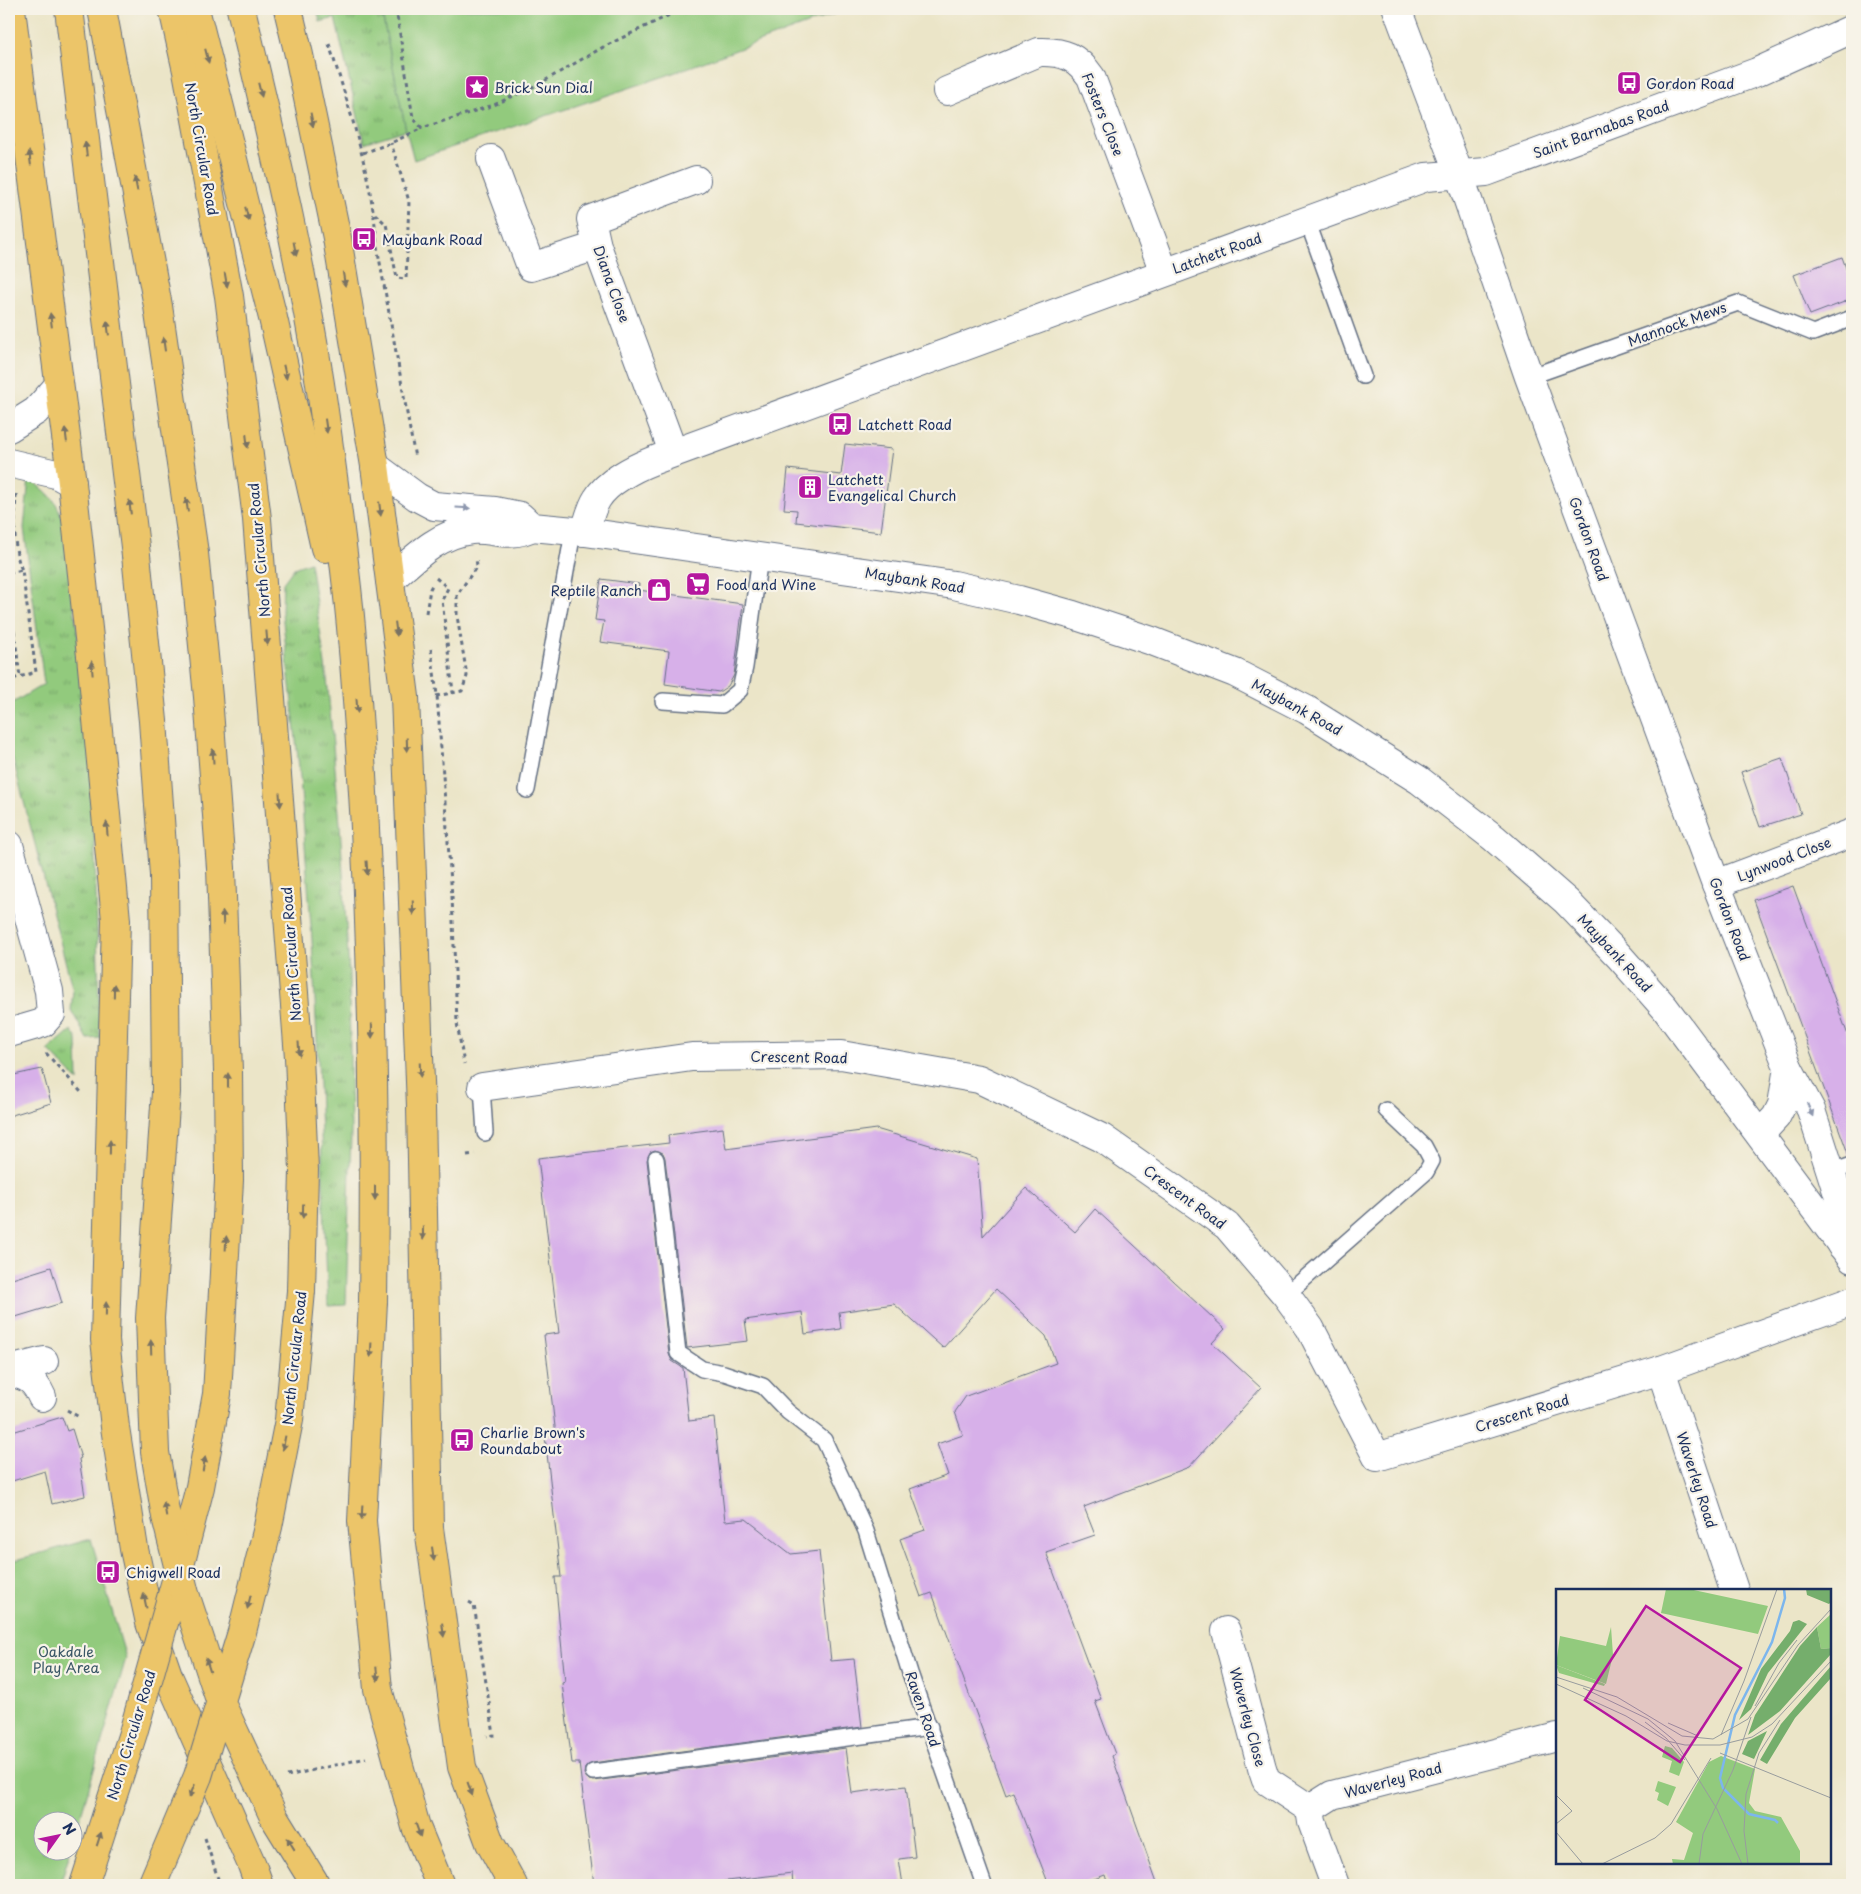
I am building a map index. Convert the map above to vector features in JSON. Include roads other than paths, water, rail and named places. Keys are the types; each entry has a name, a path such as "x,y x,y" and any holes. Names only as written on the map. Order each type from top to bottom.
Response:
{"highway":[{"path":"11,9 72,483 91,656 116,920 105,1340 115,1427 134,1549 150,1623 169,1678 259,1885"},
{"path":"68,9 136,555 153,721 164,874 166,1092 150,1318 155,1452 166,1518 185,1594 221,1703 274,1817 316,1885"},
{"name":"North Circular Road","path":"84,1885 133,1733 175,1586 200,1487 217,1394 229,1180 228,1062 221,868 207,687 194,554 158,306 102,9"},
{"name":"North Circular Road","path":"152,1885 198,1776 242,1632 264,1546 289,1420 302,1291 304,1170 299,1057 257,519 229,296 187,71 173,9"},
{"path":"196,9 273,318 318,514 339,626 354,658"},
{"path":"241,9 278,162 305,295 326,423 354,658 370,915 375,1188 373,1301 362,1521 378,1690 416,1826 440,1885"},
{"path":"288,9 337,238 375,466 405,697 421,1107 429,1528 462,1767 490,1843 513,1885"}],"street":[{"name":"Gordon Road","path":"1397,9 1459,174 1529,377 1716,884 1788,1067 1842,1169 1847,1252"},
{"name":"Saint Barnabas Road","path":"1459,174 1486,172 1756,72 1852,29"},
{"name":"Fosters Close","path":"946,91 1040,52 1052,51 1064,54 1082,65 1091,77 1164,272"},
{"path":"491,159 530,267 597,246"},
{"name":"Latchett Road","path":"579,532 597,498 614,482 637,467 673,452 1426,177 1459,174"},
{"name":"Diana Close","path":"673,452 597,246 591,220 696,180"},
{"path":"9,428 36,411 60,385"},
{"path":"9,463 56,474 72,483"},
{"name":"Maybank Road","path":"375,466 417,497 434,506 487,510 520,516 532,527"},
{"name":"Maybank Road","path":"390,580 428,546 449,536 472,530 520,533 532,527 579,532 954,586 1019,600 1074,615 1162,644 1235,673 1307,710 1419,780 1494,838 1566,901 1619,956 1665,1008 1847,1252"},
{"name":"Lynwood Close","path":"1716,884 1852,833"},
{"path":"9,845 49,991 51,1014 42,1036 9,1033"},
{"name":"Crescent Road","path":"477,1077 692,1057 841,1055 979,1078 1102,1138 1227,1226 1286,1295 1310,1328 1377,1457 1661,1370 1852,1301"},
{"path":"1760,1134 1776,1117 1782,1105 1788,1067"},
{"path":"9,1371 44,1361"},
{"name":"Waverley Road","path":"1661,1370 1734,1589"},
{"path":"9,1371 25,1376 37,1385 42,1397"},
{"name":"Waverley Close","path":"1226,1631 1266,1780 1310,1809"},
{"name":"Waverley Road","path":"1310,1809 1332,1795 1556,1737"},
{"path":"1310,1809 1312,1822 1335,1885"}],"lane":[{"path":"1307,220 1364,376"},
{"name":"Mannock Mews","path":"1529,377 1738,303 1813,333 1852,318"},
{"path":"527,790 579,532"},
{"path":"663,701 722,705 740,690 745,667 760,557"},
{"path":"477,1077 485,1133"},
{"path":"1286,1295 1426,1172 1432,1161 1424,1146 1386,1110"},
{"name":"Raven Road","path":"656,1159 678,1353 702,1369 724,1373 763,1386 788,1412 824,1440 866,1531 910,1673 984,1885"},
{"path":"593,1772 930,1727"}],"place":[{"name":"Gordon Road","path":"1629,83"},
{"name":"Brick Sun Dial","path":"477,87"},
{"name":"Maybank Road","path":"364,239"},
{"name":"Latchett Road","path":"840,424"},
{"name":"Latchett Evangelical Church","path":"810,487"},
{"name":"Food and Wine","path":"698,584"},
{"name":"Reptile Ranch","path":"659,590"},
{"name":"Charlie Brown's Roundabout","path":"462,1440"},
{"name":"Chigwell Road","path":"108,1572"}],"park label":[{"name":"Oakdale Play Area","path":"66,1659"}]}
